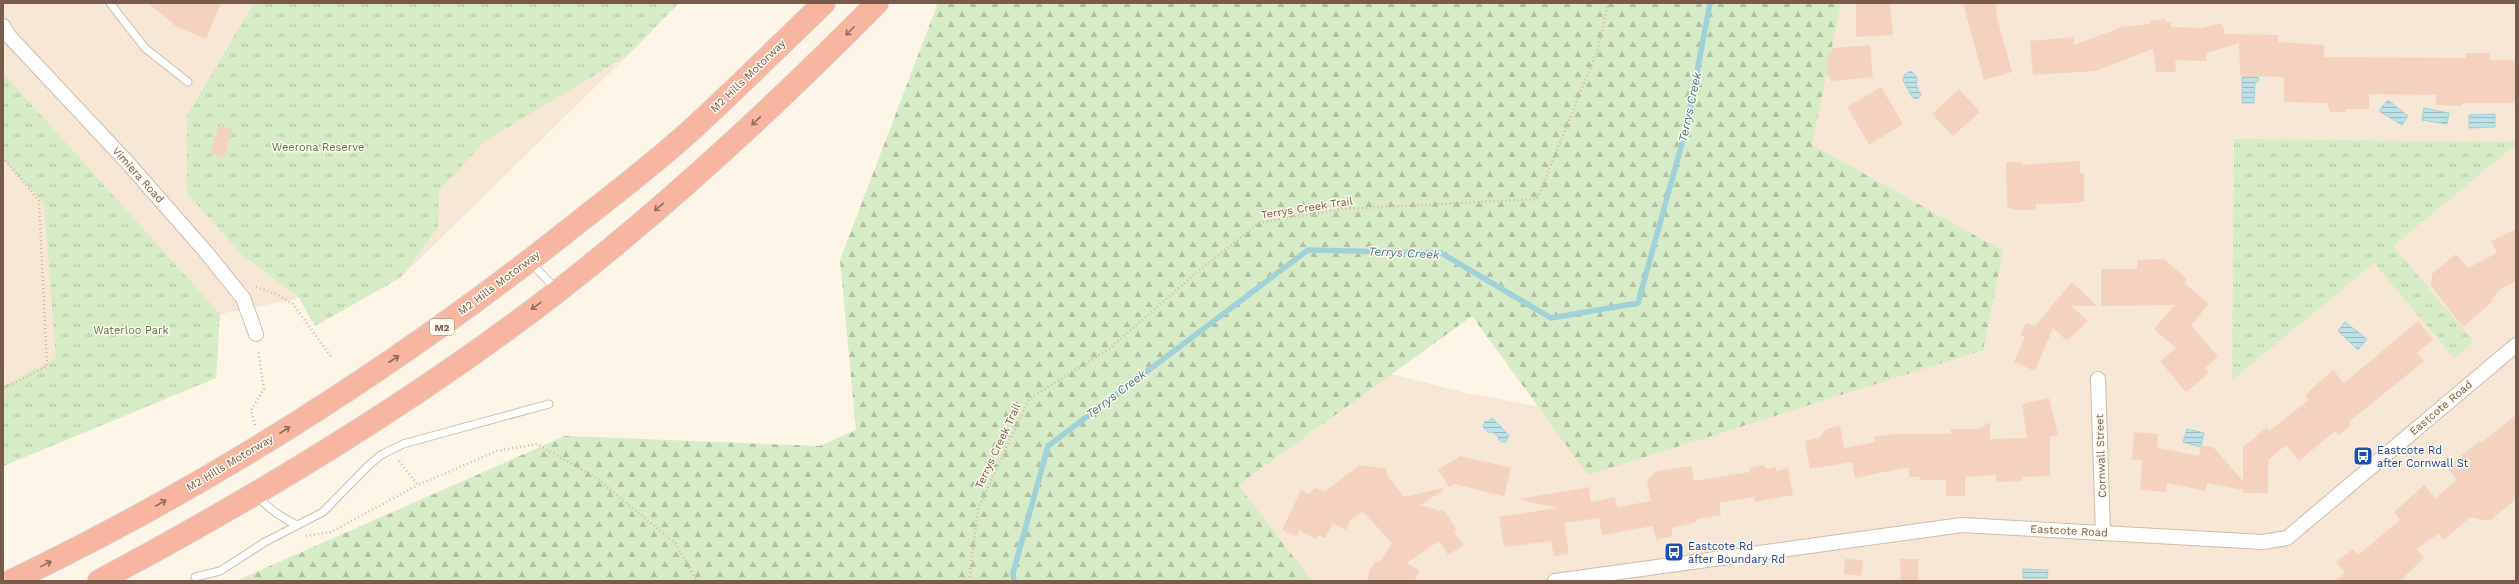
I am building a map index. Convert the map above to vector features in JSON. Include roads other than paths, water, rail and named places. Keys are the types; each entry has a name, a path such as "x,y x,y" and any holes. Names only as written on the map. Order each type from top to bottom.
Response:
{"highway":[{"name":"M2 Hills Motorway","path":"11,581 143,514 266,443 431,335 529,261 688,133 824,3"},
{"path":"99,581 256,494 381,415 558,291 712,163 877,3"}],"street":[{"name":"Vimiera Road","path":"3,26 10,37 127,162 210,257 243,298 256,334"},
{"name":"Eastcote Road","path":"1555,581 1962,525 2263,542 2287,538 2516,345"},
{"name":"Cornwall Street","path":"2098,379 2103,533"}],"lane":[{"path":"110,3 145,48 188,82"},
{"path":"529,261 558,291"},
{"path":"195,577 220,571 265,542 323,512 368,466 381,455 403,444 549,404"},
{"path":"256,494 264,504 281,518 297,525"}],"water":[{"path":"1911,71 1917,77 1916,85 1921,95 1917,99 1912,97 1903,80 1905,74"},
{"path":"2242,77 2258,77 2259,80 2255,83 2254,103 2242,103"},
{"path":"2388,100 2408,116 2402,125 2379,111"},
{"path":"2424,108 2449,113 2447,124 2422,120"},
{"path":"2495,114 2495,127 2469,128 2469,115"},
{"path":"2345,322 2367,339 2358,350 2338,331"},
{"path":"1492,418 1509,435 1506,442 1501,442 1495,433 1488,432 1483,427 1485,421 1487,422"},
{"path":"2187,429 2204,433 2201,447 2183,442"},
{"path":"2023,569 2048,570 2047,578 2023,578"}],"waterway":[{"name":"Terrys Creek","path":"1014,581 1013,573 1048,446 1308,250 1441,253 1551,318 1638,303 1687,125 1710,3"}],"place":[{"name":"Eastcote Rd after Cornwall St","path":"2363,456"},
{"name":"Eastcote Rd after Boundary Rd","path":"1674,552"}],"park label":[{"name":"Weerona Reserve","path":"318,147"},
{"name":"Waterloo Park","path":"131,330"}]}
